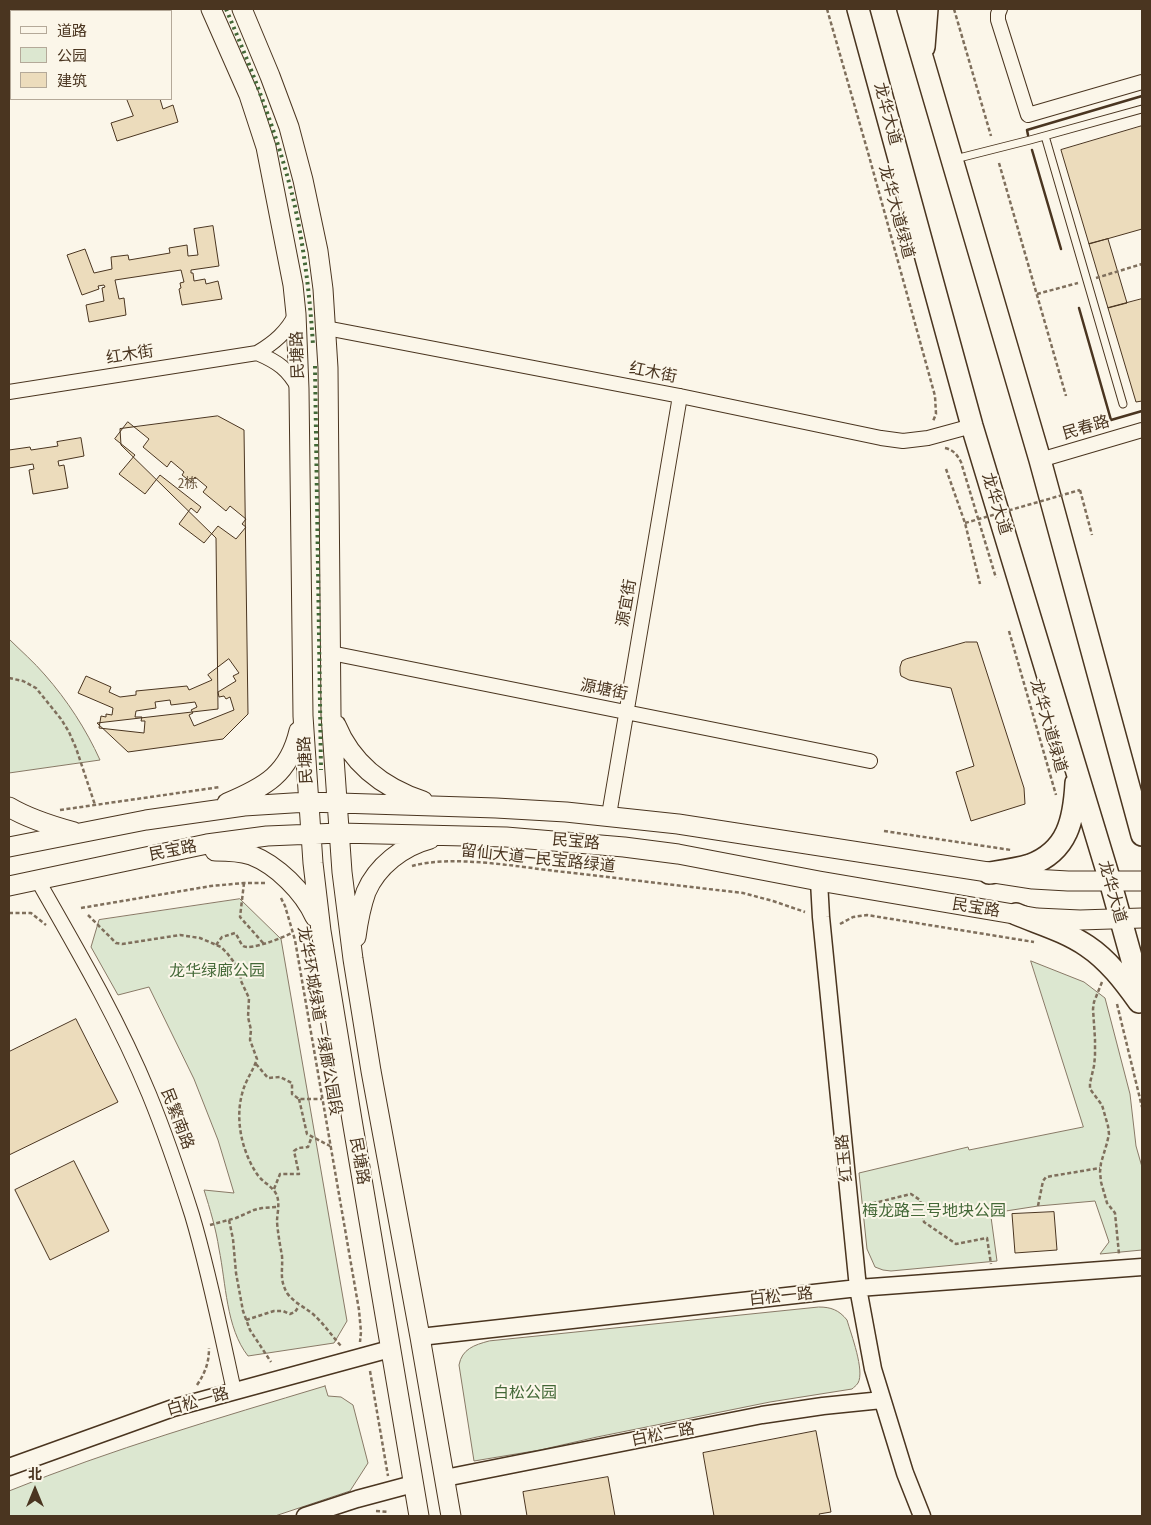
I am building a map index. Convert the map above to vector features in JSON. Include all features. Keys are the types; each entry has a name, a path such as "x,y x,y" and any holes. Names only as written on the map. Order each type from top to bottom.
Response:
{"main road":[{"name":"民塘路","path":"211,9 248,95 266,147 288,259 296,314 299,389 303,716 310,834 321,931 350,1111 420,1516"},
{"name":"民塘路","path":"242,9 289,127 318,251 323,288 328,368 331,715 339,833 353,958 371,1071 451,1516"},
{"name":"龙华大道","path":"853,9 861,18 972,426 1110,882 1142,996"},
{"path":"908,9 1136,795 1142,835"},
{"path":"923,60 927,9"},
{"path":"331,715 346,746 354,757 374,775 389,786 409,796 439,806"},
{"path":"211,811 244,796 278,775 292,756 303,716"},
{"path":"989,874 1030,865 1044,858 1062,841 1071,824 1075,807 1076,771"},
{"name":"民宝路","path":"9,847 146,820 244,806 337,802 496,808 609,815 678,824 989,874 1068,882 1142,881"},
{"path":"9,807 18,813 52,826 78,833"},
{"name":"民宝路","path":"9,886 207,844 267,836 339,833 506,837 624,847 678,854 819,881 1037,918 1080,920 1142,918"},
{"path":"353,958 364,898 372,882 386,864 398,854 412,845 442,836"},
{"path":"182,849 235,852 250,855 268,863 302,895 311,908 321,931"},
{"path":"1016,914 1054,929 1086,946 1115,970 1142,1006"}],"street":[{"path":"1000,9 998,20 1028,115 1142,82"},
{"name":"红木街","path":"9,392 257,353 268,347 282,335 296,314"},
{"name":"红木街","path":"326,328 680,396 881,438 903,441 928,438 972,426"},
{"path":"257,353 280,365 291,375 299,389"},
{"name":"源宜街","path":"609,815 680,396"},
{"name":"民春路","path":"1040,460 1142,430"},
{"name":"源塘街","path":"331,653 870,761"},
{"name":"民繁南路","path":"37,879 99,991 149,1094 192,1215 234,1391"},
{"name":"红玉路","path":"819,881 858,1288 873,1369 919,1515"},
{"name":"白松一路","path":"420,1337 858,1288 1142,1266"},
{"name":"白松一路","path":"9,1467 173,1408 390,1349"},
{"name":"白松二路","path":"445,1478 762,1415 882,1400"},
{"path":"305,1516 356,1499 414,1484"}],"lane":[{"path":"952,160 1142,109"},
{"path":"1045,136 1123,404"}],"path":[{"name":"龙华大道绿道","path":"827,9 935,396 936,414 933,422"},
{"path":"954,9 991,136"},
{"path":"999,163 1066,396"},
{"path":"939,447 950,449 957,454 961,462 996,578"},
{"path":"946,469 965,523 980,584"},
{"path":"965,523 1080,490 1092,535"},
{"name":"龙华大道绿道","path":"1009,631 1057,801"},
{"path":"9,678 23,681 36,688 70,732 95,805"},
{"path":"54,811 226,786"},
{"path":"884,831 1011,850"},
{"name":"留仙大道—民宝路绿道","path":"409,867 440,862 470,862 529,868 743,893 805,912"},
{"path":"244,883 240,917 264,944"},
{"path":"81,908 211,886 244,883 273,884"},
{"name":"龙华环城绿道－绿廊公园段","path":"277,891 286,906 293,933 359,1310 360,1343"},
{"path":"9,913 32,913 49,928"},
{"path":"88,915 114,942 119,944 180,935 200,938 216,945 227,953 240,970 241,981 248,998 250,1040 257,1059 242,1093 240,1130 249,1161 257,1175 265,1185 274,1189"},
{"path":"840,924 853,917 867,915 1036,942"},
{"path":"216,945 222,937 235,933 244,946 253,947 293,933"},
{"path":"1103,978 1093,1009 1095,1056 1090,1089 1102,1105 1108,1126 1109,1134 1100,1168 1101,1182 1107,1203 1115,1214 1119,1258"},
{"path":"1116,1001 1142,1107"},
{"path":"256,1064 268,1078 280,1077 292,1083 292,1094 299,1099 322,1099"},
{"path":"299,1099 307,1134 330,1146"},
{"path":"312,1136 308,1147 298,1148 294,1151 299,1174 280,1174 274,1189 278,1200 277,1223 282,1260 282,1280 287,1292 294,1301 312,1313 341,1346"},
{"path":"1038,1206 1043,1182 1046,1177 1100,1168"},
{"path":"859,1207 911,1194 920,1200 924,1222 956,1244 987,1238 992,1267"},
{"path":"210,1225 254,1210 278,1207"},
{"path":"229,1220 234,1239 239,1292 243,1311 250,1330 271,1362"},
{"path":"246,1320 274,1311 290,1314 295,1312 300,1305"},
{"path":"195,1388 206,1369 209,1359 207,1340"},
{"path":"370,1369 388,1476"},
{"path":"389,1510 390,1516"}],"green space":[{"path":"9,639 41,670 61,694 76,715 100,760 9,773"},
{"name":"龙华绿廊公园","path":"240,899 281,939 347,1321 334,1343 248,1356 235,1332 231,1319 216,1234 204,1190 234,1193 218,1140 194,1079 149,987 118,995 91,947 99,920"},
{"name":"梅龙路三号地块公园","path":"1031,961 1084,982 1105,998 1130,1094 1136,1146 1142,1167 1142,1250 1100,1254 1109,1242 1095,1201 1038,1206 993,1213 991,1217 997,1261 891,1271 875,1267 867,1249 859,1173 968,1147 969,1150 1083,1127"},
{"name":"白松公园","path":"819,1307 834,1310 847,1320 857,1352 860,1370 858,1383 852,1389 770,1402 540,1450 474,1461 459,1365 466,1351 474,1346 489,1341"},
{"path":"325,1386 328,1396 341,1397 353,1405 368,1463 350,1491 275,1516 9,1516 9,1491 126,1448"}],"building":[{"path":"94,9 129,9 126,10"},
{"path":"127,100 160,100 163,109 173,105 178,122 117,141 111,123 133,116"},
{"path":"1142,126 1142,229 1089,244 1061,150"},
{"path":"213,226 219,266 191,270 191,273 193,273 194,281 205,279 206,284 218,281 222,299 182,305 179,289 181,288 180,283 184,282 181,270 115,280 119,299 124,298 126,315 89,322 86,305 104,301 102,288 105,287 104,285 98,286 99,289 82,295 67,255 85,249 94,273 112,269 111,257 128,255 129,260 170,253 169,248 187,245 188,256 198,255 194,229"},
{"path":"1108,239 1127,303 1108,308 1089,244"},
{"path":"1142,299 1142,401 1136,402 1108,308"},
{"path":"218,416 244,430 248,714 223,739 128,752 97,723 218,709 216,538 121,445 120,429"},
{"path":"128,422 149,439 143,447 167,467 171,461 184,472 182,475 191,482 195,477 207,487 203,492 226,511 230,506 246,519 242,524 246,527 236,539 218,526 204,543 179,524 191,508 197,513 201,507 160,475 145,494 119,474 135,455 115,439"},
{"path":"81,438 84,456 58,461 59,466 64,465 68,488 33,494 29,470 34,469 33,464 9,468 9,450 30,447 31,450 58,446 57,442"},
{"path":"966,642 977,642 1024,788 1025,804 971,821 956,772 974,766 951,688 909,680 901,676 900,672 902,661 906,659"},
{"path":"229,659 239,673 233,676 236,681 218,692 219,697 224,696 226,699 230,697 234,710 194,726 189,715 193,713 191,710 197,707 195,702 171,705 170,700 155,702 156,708 136,711 135,717 142,717 141,721 145,721 144,733 99,728 101,716 106,717 106,714 112,715 113,708 78,693 86,676 111,687 109,692 120,697 136,695 136,691 187,686 189,690 212,680 208,675"},
{"path":"76,1019 118,1102 9,1155 9,1052"},
{"path":"74,1161 109,1231 50,1260 15,1190"},
{"path":"1054,1212 1057,1250 1015,1253 1012,1214"},
{"path":"816,1431 831,1512 819,1514 820,1516 714,1516 703,1453"},
{"path":"608,1477 615,1516 527,1516 523,1492"}],"hedge":[{"path":"226,9 263,102 287,174 306,271 313,345"},
{"path":"315,366 321,770"}],"wall":[{"path":"1028,135 1027,130 1142,96"},
{"path":"1032,150 1061,249"},
{"path":"1079,308 1111,420 1142,411"}]}
